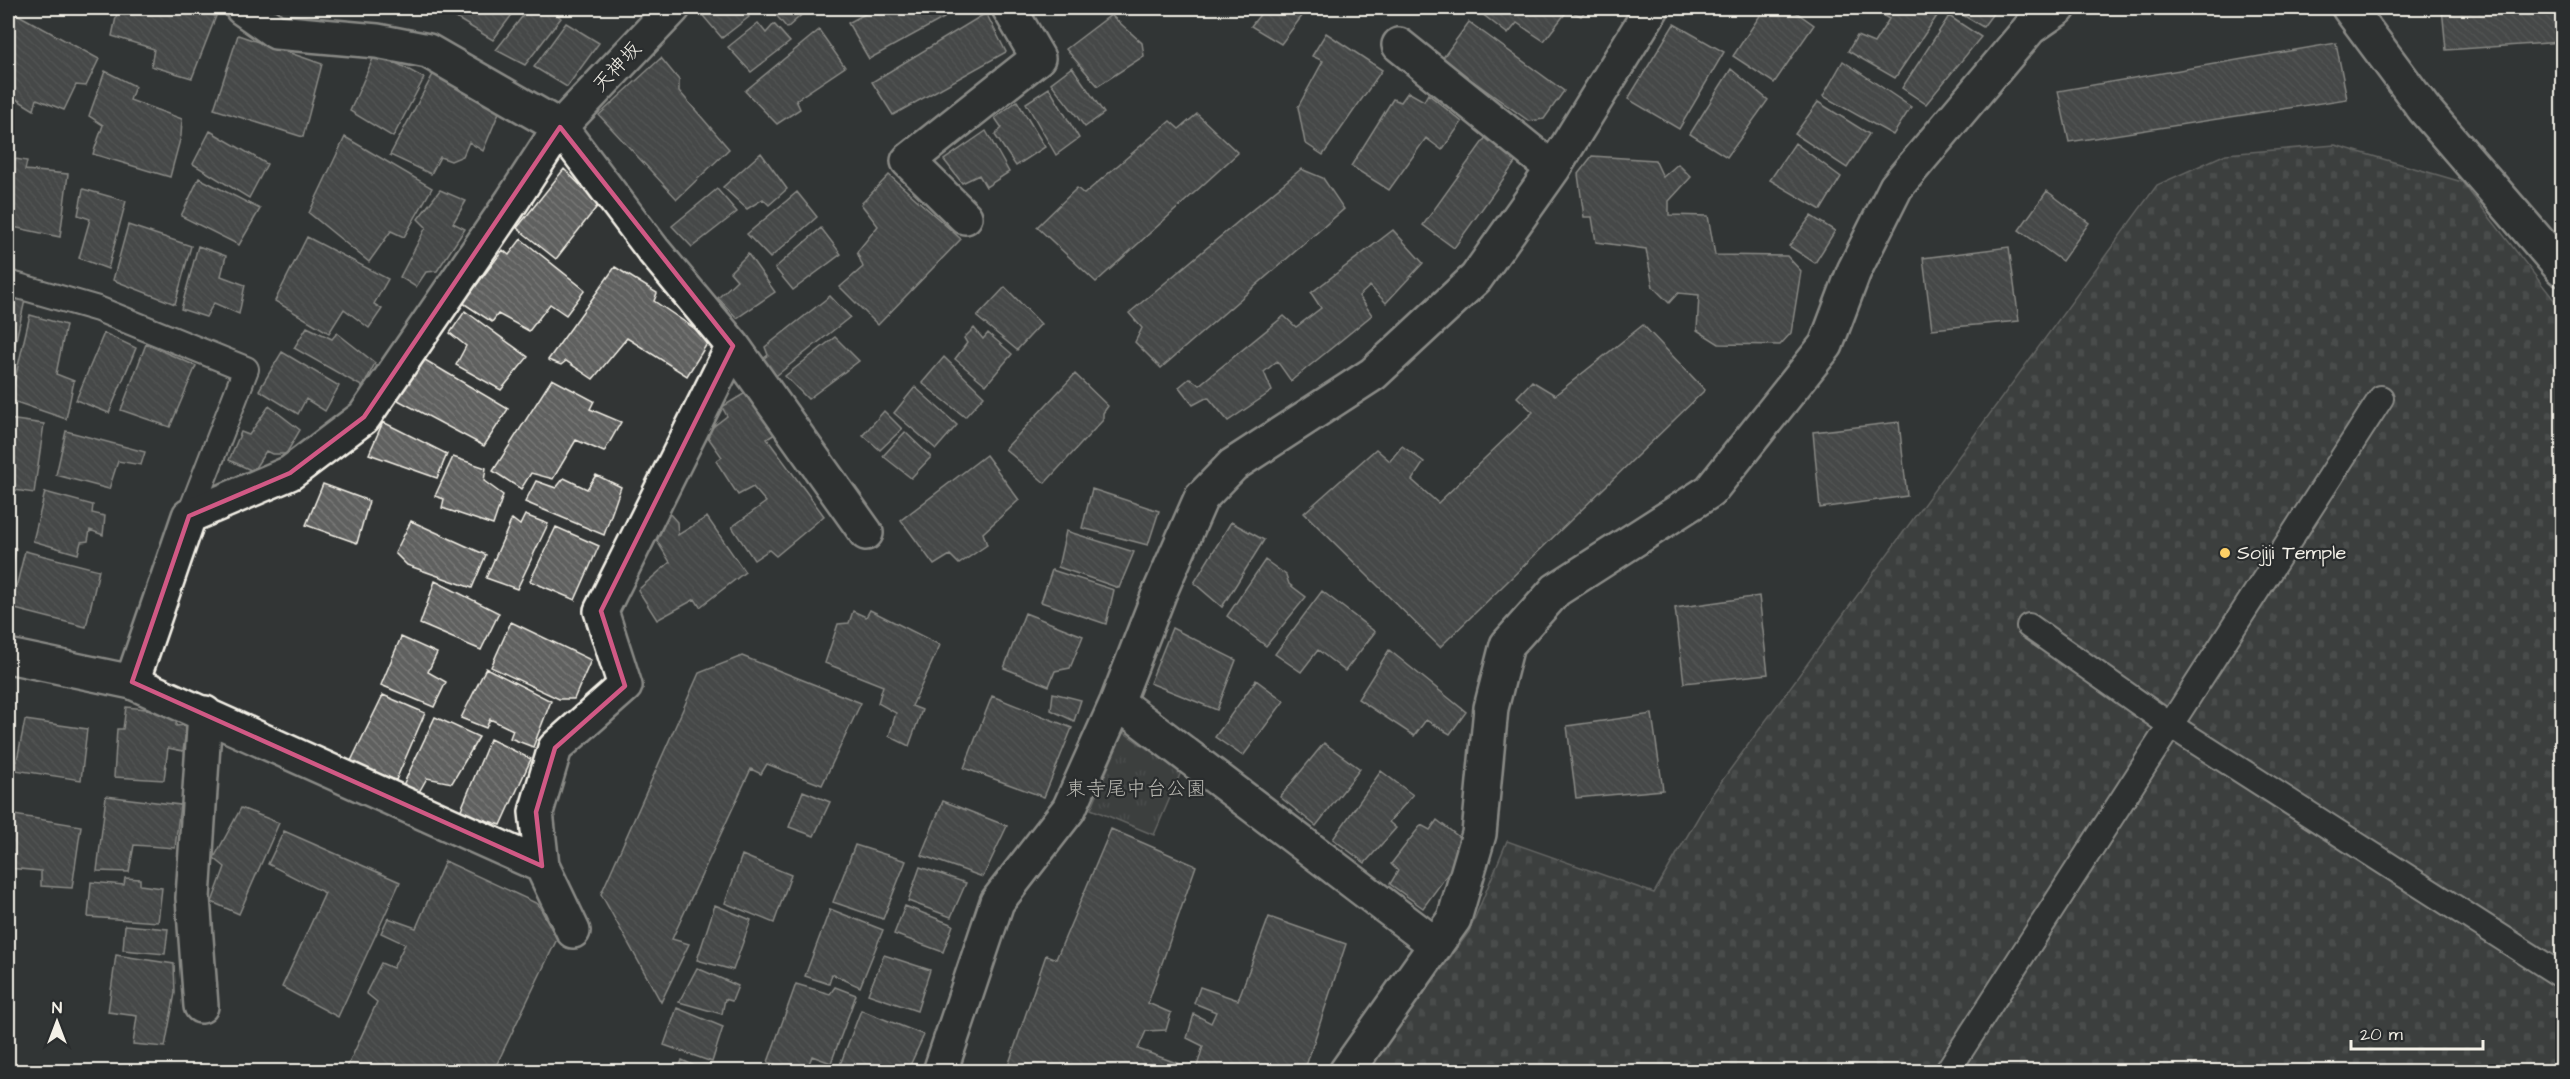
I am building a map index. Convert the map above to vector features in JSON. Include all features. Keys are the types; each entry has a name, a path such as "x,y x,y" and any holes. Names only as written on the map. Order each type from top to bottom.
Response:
{"street":[{"path":"242,8 276,32 377,41 428,51 560,127 653,250 733,346 866,533"},
{"name":"天神坂","path":"189,516 290,473 364,417 560,127 673,8"},
{"path":"965,217 908,161 1038,58 1009,8"},
{"path":"940,1071 997,902 1069,809 1117,702 1159,594 1201,498 1233,465 1372,374 1476,278 1553,169 1652,8"},
{"path":"1346,1071 1454,919 1479,834 1491,708 1507,645 1556,590 1710,491 1826,345 1854,271 1896,187 2030,28 2059,8"},
{"path":"2349,8 2424,109 2562,269"},
{"path":"1399,45 1553,169"},
{"path":"573,931 542,866 536,812 555,748 625,686 601,611 733,346"},
{"path":"132,682 189,516"},
{"path":"8,656 132,682 542,866"},
{"path":"1117,702 1436,945"},
{"path":"201,1006 193,898 205,713"}],"lane":[{"path":"8,283 98,309 246,369 189,516"},
{"path":"1947,1071 2381,398"},
{"path":"2029,626 2170,725 2562,976"}],"highlighted area":[{"path":"560,127 733,346 601,611 625,686 555,748 536,812 542,866 132,682 189,516 290,473 364,417"}],"green space":[{"name":"Sojiji Temple","path":"2335,145 2462,182 2562,310 2562,1071 1366,1072 1469,932 1507,841 1654,893 1710,797 2157,185 2226,154"},
{"name":"東寺尾中台公園","path":"1123,732 1181,772 1154,835 1091,809"}],"building":[{"path":"118,8 206,8 204,13 216,16 192,78 151,66 154,49 112,36"},
{"path":"419,8 448,8 445,17"},
{"path":"463,8 517,8 493,40 456,18"},
{"path":"529,8 550,8 561,18 525,65 496,50"},
{"path":"701,8 741,8 749,17 722,38 698,10"},
{"path":"770,8 809,8 787,28"},
{"path":"876,8 937,8 944,18 869,59 848,23"},
{"path":"1265,8 1308,8 1281,44 1251,26"},
{"path":"1479,8 1588,8 1581,16 1568,10 1544,41 1517,23 1508,34 1477,10"},
{"path":"1765,8 1790,8 1814,25 1774,83 1733,56"},
{"path":"1882,8 1936,8 1941,10 1895,78 1848,51 1857,36 1874,43 1889,19 1879,13"},
{"path":"1951,8 1997,8 1983,27"},
{"path":"2442,8 2562,8 2562,42 2446,50"},
{"path":"13,12 99,59 86,86 76,85 64,110 37,99 34,110 8,94 8,21"},
{"path":"986,13 1006,52 893,115 872,82"},
{"path":"1111,15 1142,43 1144,56 1098,86 1066,49"},
{"path":"1949,16 1981,37 1926,104 1902,88"},
{"path":"1469,22 1564,91 1544,119 1529,121 1442,59"},
{"path":"566,23 599,43 567,87 534,67"},
{"path":"758,23 766,33 774,24 790,42 751,72 728,47"},
{"path":"1674,24 1724,52 1679,129 1628,99"},
{"path":"819,30 845,67 796,100 800,109 777,124 745,91"},
{"path":"1326,33 1382,70 1323,155 1305,143 1298,107 1323,61 1312,56"},
{"path":"238,35 322,64 303,137 214,109"},
{"path":"2336,43 2347,99 2069,142 2058,91"},
{"path":"376,52 424,78 393,137 350,111"},
{"path":"661,58 679,80 679,91 729,149 677,199 599,115"},
{"path":"1843,61 1911,107 1893,135 1823,96"},
{"path":"437,67 502,105 483,151 469,142 463,156 451,161 440,157 431,174 390,155"},
{"path":"1072,67 1104,113 1085,127 1051,83"},
{"path":"1731,69 1768,100 1727,157 1690,134"},
{"path":"105,71 135,86 130,100 182,119 181,136 170,177 93,154 103,125 89,116"},
{"path":"1049,88 1079,138 1056,155 1026,103"},
{"path":"1408,92 1424,101 1428,94 1462,122 1442,150 1426,138 1389,190 1351,166 1393,99 1401,102"},
{"path":"1017,101 1045,147 1016,166 995,135 1002,128 995,118"},
{"path":"1818,102 1869,134 1847,168 1795,134"},
{"path":"1197,114 1238,153 1096,282 1037,227 1077,188 1084,194 1170,121 1179,129"},
{"path":"210,131 267,164 249,198 193,164"},
{"path":"986,131 1009,172 986,187 979,175 962,183 944,160"},
{"path":"345,137 432,188 404,237 391,231 369,262 309,213"},
{"path":"1486,137 1517,160 1454,248 1423,225"},
{"path":"1795,143 1841,177 1821,210 1770,180"},
{"path":"761,153 787,189 769,205 763,199 747,209 723,187"},
{"path":"1592,156 1655,160 1663,177 1678,164 1691,177 1669,201 1669,215 1708,216 1715,255 1787,256 1801,271 1791,333 1780,345 1719,344 1697,330 1699,295 1678,293 1669,303 1653,287 1646,249 1596,242 1592,217 1584,217 1578,174"},
{"path":"10,158 27,161 25,170 68,174 60,237 8,226"},
{"path":"564,169 599,204 556,259 517,228"},
{"path":"1301,169 1323,178 1344,209 1161,368 1135,342 1142,328 1129,313"},
{"path":"889,175 961,239 878,325 840,287 863,267 857,252 878,226 861,204"},
{"path":"199,178 260,209 239,245 181,216"},
{"path":"83,189 126,201 108,269 79,258 90,219 78,215"},
{"path":"717,189 737,212 692,247 672,226"},
{"path":"440,190 466,201 453,223 465,229 437,271 426,272 416,287 400,277 426,227 418,219"},
{"path":"2047,191 2089,223 2062,261 2019,230"},
{"path":"797,192 817,217 770,258 747,234"},
{"path":"1811,216 1835,231 1815,263 1789,246"},
{"path":"128,225 191,246 175,304 113,280"},
{"path":"821,228 841,254 793,290 775,268"},
{"path":"1393,230 1423,263 1386,303 1370,286 1359,296 1372,315 1291,381 1277,361 1264,372 1272,391 1228,421 1208,397 1193,405 1179,387 1190,378 1199,385 1284,316 1296,327 1321,308 1311,293"},
{"path":"307,237 388,279 374,304 382,309 369,328 344,309 329,333 275,301"},
{"path":"521,239 585,290 566,315 550,304 529,331 498,314 492,322 463,303 503,250 509,255"},
{"path":"198,246 226,256 221,276 245,285 239,314 214,303 206,317 181,309"},
{"path":"2009,247 2019,321 1932,329 1923,258"},
{"path":"748,254 775,292 737,318 718,298 737,280 730,272"},
{"path":"615,267 657,293 654,301 710,339 687,376 627,338 593,379 566,361 561,365 548,360"},
{"path":"1005,287 1041,324 1017,350 977,317"},
{"path":"8,296 25,300 9,371 8,371"},
{"path":"830,296 850,317 772,379 759,362 768,355 765,347"},
{"path":"465,311 528,357 501,390 456,365 466,346 450,333"},
{"path":"30,315 66,325 56,374 74,381 66,419 10,400"},
{"path":"1643,325 1705,390 1440,647 1304,513 1376,449 1390,461 1402,446 1424,462 1412,480 1438,503 1533,412 1517,397 1532,381 1555,395"},
{"path":"307,327 332,339 337,333 375,363 363,387 294,348"},
{"path":"974,328 983,339 988,333 1012,354 986,385 955,359 967,343 964,338"},
{"path":"104,333 136,348 109,413 76,400"},
{"path":"835,337 859,361 808,399 785,376"},
{"path":"146,344 196,366 170,427 121,410"},
{"path":"282,352 339,386 325,411 306,399 298,414 259,390"},
{"path":"420,357 508,409 484,446 394,398"},
{"path":"944,357 984,396 965,417 922,383"},
{"path":"1075,374 1108,406 1103,413 1103,420 1045,483 1005,449"},
{"path":"552,379 594,401 590,409 621,422 604,452 576,440 553,479 531,473 521,489 493,471"},
{"path":"915,387 957,425 936,449 894,413"},
{"path":"747,392 778,432 767,439 824,516 776,556 769,550 754,560 732,527 766,502 753,487 738,495 716,461 722,457 705,433 727,416 722,407"},
{"path":"269,406 300,430 286,454 272,454 266,451 253,471 229,460 241,432 249,435"},
{"path":"884,411 902,429 880,450 863,435"},
{"path":"8,419 44,424 34,493 8,489"},
{"path":"383,422 447,454 437,478 369,454"},
{"path":"1899,422 1907,496 1820,508 1813,432"},
{"path":"66,431 145,452 141,465 118,461 109,489 56,475"},
{"path":"905,432 931,457 911,478 883,456"},
{"path":"986,455 1019,500 983,533 987,545 959,564 950,555 934,565 901,520"},
{"path":"453,457 486,468 484,481 503,495 493,525 442,508 444,499 435,496"},
{"path":"596,475 621,487 604,535 525,502 536,481 556,488 564,478 587,489"},
{"path":"323,484 369,501 357,543 306,525"},
{"path":"1092,489 1159,511 1148,545 1082,528"},
{"path":"45,492 93,505 92,513 105,516 103,535 90,530 88,541 81,542 78,554 33,541"},
{"path":"669,513 677,522 678,535 707,517 745,572 700,607 695,599 657,620 638,590 670,562 657,541"},
{"path":"525,515 548,524 517,589 486,578 512,519 520,525"},
{"path":"411,521 486,555 472,588 407,565 395,553"},
{"path":"1231,522 1264,540 1222,607 1194,583"},
{"path":"556,527 599,546 575,600 530,581"},
{"path":"1066,531 1134,552 1119,588 1058,567"},
{"path":"8,546 16,548 8,593"},
{"path":"25,551 99,570 86,627 11,608"},
{"path":"1265,560 1286,575 1289,584 1306,597 1266,646 1227,616"},
{"path":"1052,570 1114,590 1106,624 1041,602"},
{"path":"435,581 499,613 481,650 420,624"},
{"path":"1322,591 1375,632 1345,671 1318,650 1301,672 1275,654"},
{"path":"1759,596 1768,674 1684,683 1675,608"},
{"path":"870,610 940,645 912,706 922,710 909,746 889,736 896,713 878,703 883,686 825,663 838,624 849,623 853,611 866,617"},
{"path":"1025,613 1083,636 1070,668 1055,671 1049,686 1004,668"},
{"path":"511,622 591,660 574,699 559,699 491,667"},
{"path":"1172,628 1236,660 1217,710 1150,683"},
{"path":"401,637 437,653 428,672 446,682 434,707 381,685"},
{"path":"1389,650 1466,712 1450,734 1426,720 1414,736 1358,699"},
{"path":"742,656 861,703 822,785 767,764 761,774 751,769 672,939 689,944 661,1002 601,894 699,673"},
{"path":"486,668 551,701 533,747 510,738 513,730 490,719 486,728 461,718"},
{"path":"1256,680 1284,701 1243,756 1215,737"},
{"path":"1053,693 1081,700 1074,721 1051,710"},
{"path":"383,695 425,713 396,780 350,763"},
{"path":"992,696 1072,728 1044,797 964,768"},
{"path":"126,707 177,712 176,726 187,725 183,751 168,748 164,780 114,777 117,729 123,729"},
{"path":"1652,714 1663,790 1576,798 1567,726"},
{"path":"435,717 479,737 452,783 427,778 419,792 403,785"},
{"path":"25,720 87,729 81,780 15,770"},
{"path":"490,739 531,759 501,825 460,812"},
{"path":"1324,743 1360,769 1316,826 1280,797"},
{"path":"1381,771 1413,795 1389,822 1396,828 1365,863 1333,839"},
{"path":"803,791 830,802 814,836 789,827"},
{"path":"106,796 180,805 175,848 134,845 129,872 97,871"},
{"path":"943,801 1007,826 983,877 921,855"},
{"path":"241,808 279,823 239,914 212,902 225,867 214,858"},
{"path":"8,814 81,826 72,888 41,886 41,871 8,868"},
{"path":"1437,820 1469,845 1423,908 1390,884 1398,871 1391,864 1421,825 1430,830"},
{"path":"1111,829 1196,866 1148,1003 1171,1013 1166,1030 1146,1031 1138,1049 1196,1070 1203,1046 1187,1038 1194,1014 1211,1023 1216,1012 1194,1003 1200,987 1238,1000 1269,917 1346,944 1304,1072 1006,1072 1046,955 1056,959"},
{"path":"284,831 400,882 338,1017 282,987 325,893 268,864"},
{"path":"855,845 906,861 883,919 833,902"},
{"path":"742,855 791,875 774,923 725,903"},
{"path":"445,861 538,904 557,939 493,1072 345,1072 377,1002 366,993 381,963 393,968 405,944 381,933 388,918 416,928"},
{"path":"920,867 966,883 951,917 908,901"},
{"path":"125,878 140,879 140,885 162,888 158,922 88,917 91,882 124,885"},
{"path":"715,905 751,920 733,970 697,960"},
{"path":"905,906 953,925 943,952 894,934"},
{"path":"830,909 883,930 860,987 832,974 829,984 805,976"},
{"path":"125,925 168,929 165,954 123,950"},
{"path":"116,955 174,964 175,993 165,1047 133,1044 137,1016 108,1012"},
{"path":"884,955 930,970 917,1011 868,994"},
{"path":"697,968 738,986 732,1001 725,999 722,1014 679,1002"},
{"path":"796,984 830,994 835,987 856,995 831,1063 812,1056 806,1072 797,1072 768,1062"},
{"path":"677,1008 723,1027 712,1062 664,1045"},
{"path":"861,1010 924,1035 907,1072 838,1070"},
{"path":"682,1060 707,1072 678,1072"}],"place":[{"name":"Sojiji Temple","path":"2225,553"}]}
